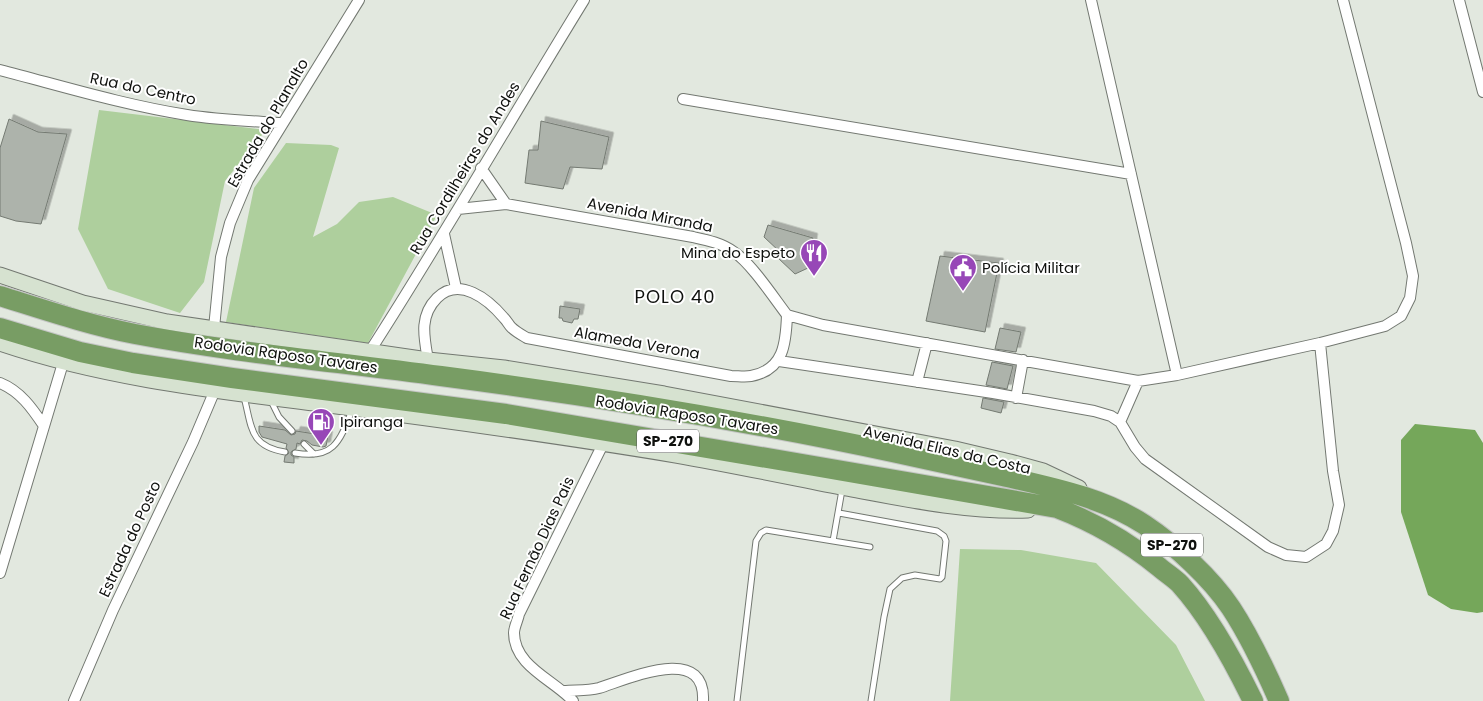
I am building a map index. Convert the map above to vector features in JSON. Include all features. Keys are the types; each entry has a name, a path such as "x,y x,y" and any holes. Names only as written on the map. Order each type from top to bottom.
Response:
{"highway":[{"name":"Rodovia Raposo Tavares","path":"0,296 74,320 134,334 217,347 492,383 778,430 1041,484 1073,493 1113,507 1144,524 1171,544 1201,573 1228,604 1249,638 1279,701"},
{"name":"Rodovia Raposo Tavares","path":"0,328 80,352 133,363 506,414 1057,508 1112,533 1148,558 1180,584 1214,630 1253,701"}],"main road":[{"name":"Avenida Elias da Costa","path":"0,275 49,293 114,311 167,322 428,360 504,368 664,394 955,448 1043,471 1113,507"},
{"path":"0,343 64,362 215,390 505,428 678,456 891,497 956,506 1019,510 1057,508"}],"street":[{"name":"Estrada do Planalto","path":"214,328 221,257 230,223 248,180 358,0"},
{"name":"Rua Cordilheiras do Andes","path":"370,351 444,234 481,168 584,0"},
{"path":"1091,0 1178,376"},
{"path":"1320,343 1338,505 1333,532 1326,544 1306,557 1286,555 1268,547 1145,459 1135,447 1120,422 1111,416 1094,411 1016,398 779,361 786,339 787,316 823,325 1138,381 1178,376 1320,343 1385,326 1401,316 1410,298 1413,276 1406,242 1343,0"},
{"path":"1459,0 1483,92"},
{"name":"Rua do Centro","path":"0,70 72,89 186,114 228,120 282,123"},
{"path":"683,99 1131,174"},
{"path":"481,168 506,204"},
{"name":"Avenida Miranda","path":"458,209 506,204 693,237 716,243 734,252 748,266 787,316"},
{"path":"428,360 424,334 424,318 430,304 442,293 456,288 444,234"},
{"name":"Alameda Verona","path":"456,288 472,292 481,297 511,327 528,338 732,376 751,376 767,370 779,361"},
{"path":"918,382 927,343"},
{"path":"1016,398 1023,360"},
{"path":"0,573 64,362"},
{"path":"1120,422 1138,381"},
{"path":"0,382 22,397 44,426"},
{"name":"Estrada do Posto","path":"74,701 215,390"},
{"name":"Rua Fernão Dias Pais","path":"573,701 564,691 527,665 516,648 514,632 519,614 603,444"},
{"path":"564,691 596,688 646,673 674,668 689,670 699,679 703,701"}],"lane":[{"path":"244,394 256,438 264,446 285,452"},
{"path":"270,397 279,417 292,431"},
{"path":"295,453 314,454 326,452 334,446 343,433 352,408"},
{"path":"304,444 314,454"},
{"path":"833,541 842,487"},
{"path":"839,513 937,531 944,536 946,541 942,577 940,579 915,575 902,578 890,589 871,701"},
{"path":"737,701 756,541 761,533 766,530 870,547"}],"shaded area":[{"path":"99,110 266,130 225,181 204,282 180,313 108,289 78,229"},
{"path":"286,143 331,145 339,148 313,237 337,224 359,202 393,197 437,215 368,343 226,322 254,188"},
{"path":"1415,424 1475,430 1483,443 1483,612 1477,613 1451,609 1428,595 1401,512 1401,440"},
{"path":"960,549 1021,550 1096,563 1176,645 1205,701 950,701"}],"building":[{"path":"9,119 38,132 67,134 41,224 16,221 0,216 0,148"},
{"path":"541,121 609,137 602,169 570,167 563,189 525,183 529,150 538,150"},
{"path":"768,225 813,238 808,268 795,274 778,258 780,252 764,237"},
{"name":"Polícia Militar","path":"940,256 999,263 985,332 926,321"},
{"path":"560,306 580,309 578,319 574,319 572,323 563,321 562,318 559,318"},
{"path":"1000,328 1021,332 1016,352 995,349"},
{"path":"992,362 1013,366 1007,389 986,385"},
{"path":"983,398 1004,402 1001,413 981,408"},
{"name":"Ipiranga","path":"259,426 285,430 291,435 295,434 296,431 328,436 326,446 312,445 302,440 300,444 297,443 296,449 291,452 291,455 294,457 294,463 284,462 285,456 289,453 286,448 287,444 262,437 259,432"}],"place":[{"name":"Mina do Espeto","path":"814,277"},
{"name":"Polícia Militar","path":"963,292"},
{"name":"Ipiranga","path":"321,446"}],"district":[{"name":"POLO 40","path":"675,297"}]}
